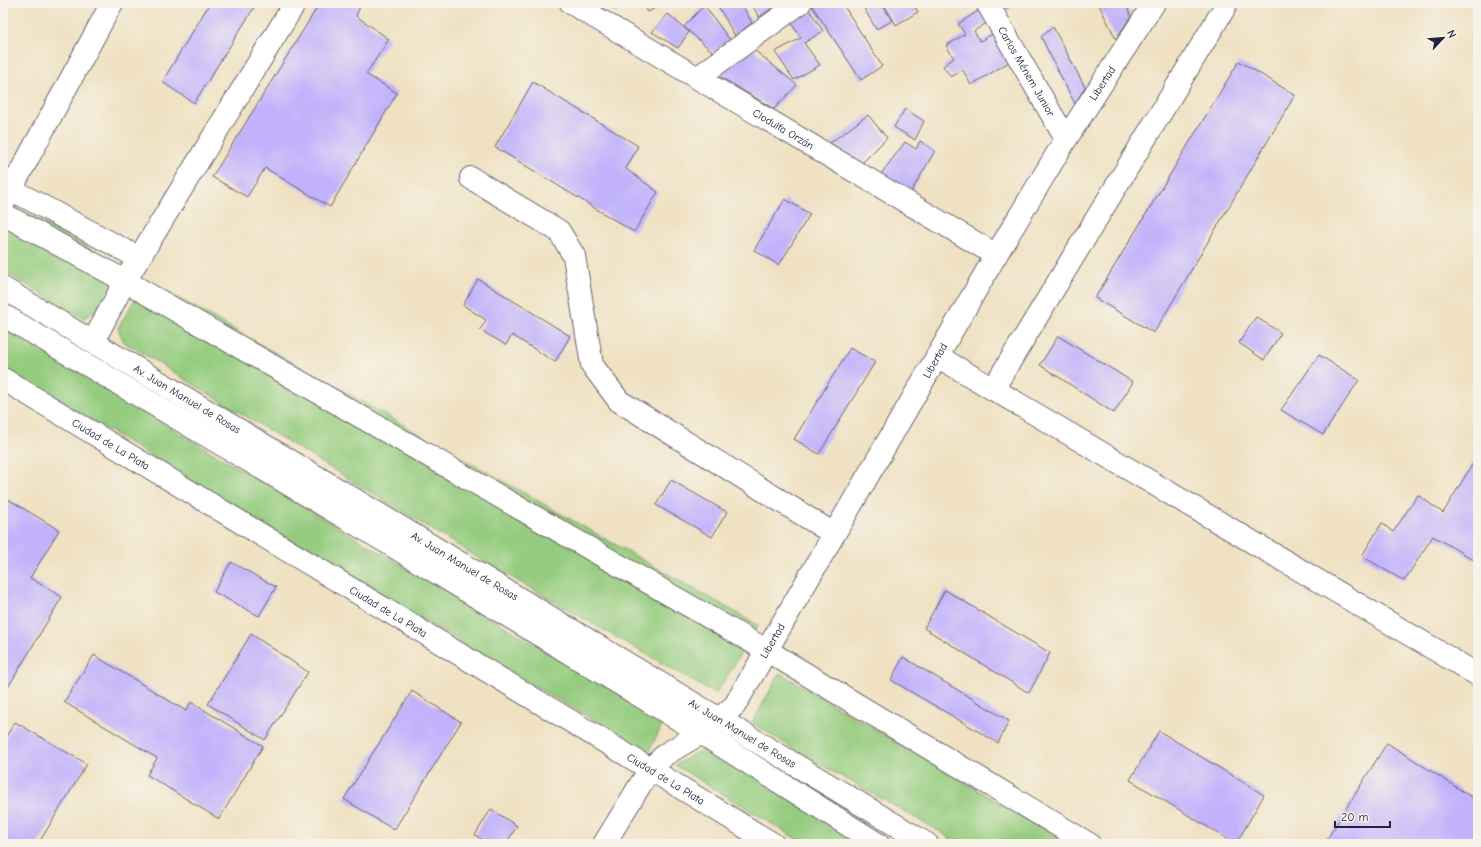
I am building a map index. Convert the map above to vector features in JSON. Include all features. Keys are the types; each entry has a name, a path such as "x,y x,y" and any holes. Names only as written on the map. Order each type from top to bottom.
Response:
{"street":[{"path":"112,3 6,193 139,258"},
{"path":"93,342 125,281 295,3"},
{"name":"Clodulfa Orzán","path":"571,3 996,255"},
{"path":"698,78 800,3"},
{"name":"Carlos Ménem Junior","path":"987,3 1066,139"},
{"name":"Libertad","path":"604,844 650,769 666,754 701,733 735,705 996,255 1066,139 1154,3"},
{"path":"993,389 1225,7"},
{"path":"471,178 559,231 574,256 592,365 619,401 834,534"},
{"path":"3,214 125,281 766,650 1089,844"},
{"name":"Av. Juan Manuel de Rosas","path":"3,288 926,844"},
{"name":"Av. Juan Manuel de Rosas","path":"3,315 380,538 701,733 878,844"},
{"path":"937,356 1478,675"},
{"name":"Ciudad de La Plata","path":"3,379 773,844"}],"green space":[{"path":"3,200 121,266 95,312 83,318 3,271"},
{"path":"146,280 758,625 716,694 485,562 124,342 118,328"},
{"path":"3,328 664,721 649,752 518,677 3,367"},
{"path":"780,673 1069,844 958,844 939,831 800,753 752,723"},
{"path":"709,746 863,844 805,844 675,765"}],"building":[{"path":"210,3 257,3 194,103 162,82"},
{"path":"320,3 361,4 356,16 389,39 366,74 397,93 330,207 265,168 247,197 212,177"},
{"path":"606,3 620,3 616,10"},
{"path":"643,3 664,3 648,12"},
{"path":"741,3 752,23 735,36 717,4"},
{"path":"751,3 779,3 759,17"},
{"path":"815,3 842,3 882,66 861,80 812,6"},
{"path":"861,3 881,3 892,21 876,29"},
{"path":"883,3 913,3 918,12 896,25"},
{"path":"1001,3 1016,3 1005,10"},
{"path":"1098,3 1125,3 1131,16 1116,39"},
{"path":"704,5 730,40 713,52 684,27"},
{"path":"808,8 823,31 804,43 820,65 794,80 775,52 801,38 790,21"},
{"path":"981,9 988,22 974,31 980,41 994,33 1011,61 971,85 963,70 951,77 943,66 954,58 946,46 965,34 958,24"},
{"path":"668,14 689,32 678,48 652,32"},
{"path":"1053,27 1085,87 1075,104 1041,37"},
{"path":"753,49 797,85 774,109 717,75"},
{"path":"1239,61 1295,95 1154,333 1095,298"},
{"path":"533,82 638,146 626,169 658,192 634,232 495,147"},
{"path":"905,109 924,121 915,140 894,127"},
{"path":"868,115 887,138 862,163 830,143"},
{"path":"920,141 935,151 911,192 881,174 905,142 916,149"},
{"path":"785,199 810,214 779,265 754,250"},
{"path":"478,279 570,336 555,362 512,335 506,345 480,330 486,320 463,305"},
{"path":"1256,317 1281,333 1264,360 1239,343"},
{"path":"1058,336 1133,382 1114,413 1040,365"},
{"path":"850,348 875,362 819,454 794,439"},
{"path":"1319,355 1359,380 1323,435 1281,410"},
{"path":"1478,455 1478,554 1474,560 1433,536 1404,581 1362,556 1382,523 1393,532 1418,495 1443,513"},
{"path":"671,480 727,512 712,537 656,505"},
{"path":"3,496 59,530 30,578 62,597 7,689 3,687"},
{"path":"231,562 276,587 259,616 214,592"},
{"path":"945,590 1050,653 1029,693 924,628"},
{"path":"251,634 308,672 265,740 208,704"},
{"path":"94,655 186,711 191,702 263,746 219,819 147,775 157,758 64,702"},
{"path":"903,657 1009,721 998,743 891,680"},
{"path":"412,691 461,722 394,830 344,799"},
{"path":"15,722 87,764 38,844 3,844 3,742"},
{"path":"1159,731 1264,795 1236,844 1130,780"},
{"path":"1387,743 1478,801 1478,844 1324,844"},
{"path":"491,809 517,826 506,844 489,844 475,835"}]}
